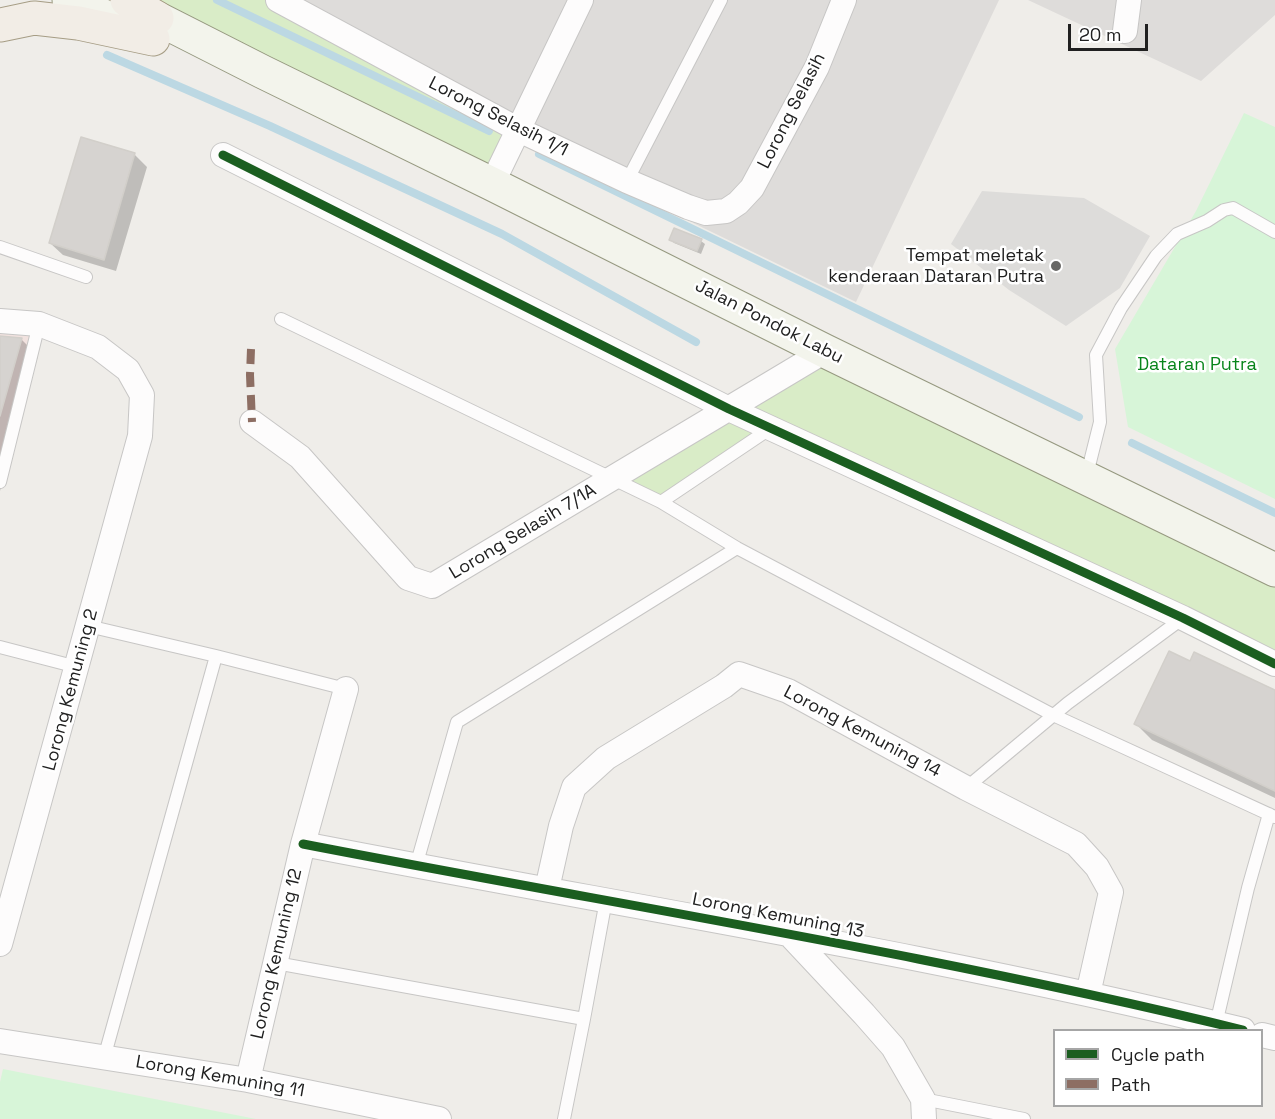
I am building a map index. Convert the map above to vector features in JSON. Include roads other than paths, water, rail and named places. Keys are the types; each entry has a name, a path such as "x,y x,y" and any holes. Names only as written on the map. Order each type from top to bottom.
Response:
{"main road":[{"name":"Jalan Pondok Labu","path":"69,0 155,28 263,72 825,351 1275,570"},
{"name":"Jalan Pondok Labu","path":"120,0 155,28"},
{"path":"127,0 155,28"},
{"path":"0,25 34,18 155,28"}],"street":[{"name":"Lorong Selasih 1/1","path":"278,0 519,130 687,207 706,213 726,212"},
{"name":"Lorong Selasih","path":"726,212 752,188 817,67 844,0"},
{"path":"1125,31 1129,0"},
{"path":"492,184 578,1"},
{"path":"222,155 729,409 1183,618 1275,664"},
{"name":"Lorong Kemuning 2","path":"0,321 39,324 98,346 128,370 142,395 140,436 0,944"},
{"name":"Lorong Selasih 7/1A","path":"252,422 300,457 408,578 432,586 825,351"},
{"name":"Lorong Kemuning 14","path":"547,889 561,826 574,787 606,758 724,686 739,674 788,691 966,788 1076,844 1097,867 1111,892 1088,994"},
{"name":"Lorong Kemuning 12","path":"248,1080 303,844 346,689"},
{"name":"Lorong Kemuning 13","path":"303,844 789,934 1088,994 1238,1029"},
{"path":"789,934 893,1047 923,1109"},
{"name":"Lorong Kemuning 11","path":"0,1041 248,1080 439,1119"}],"lane":[{"path":"627,181 721,0"},
{"path":"1086,479 1100,422 1096,355 1121,308 1156,256 1177,234 1224,210 1233,208 1275,232"},
{"path":"0,247 86,277"},
{"path":"281,319 661,502 737,548 1053,716 1272,815 1248,888 1216,1024"},
{"path":"0,482 39,324"},
{"path":"661,502 771,428"},
{"path":"416,866 457,722 737,548"},
{"path":"966,788 1053,716 1183,618"},
{"path":"88,626 346,689"},
{"path":"0,646 77,667"},
{"path":"104,1058 216,656"},
{"path":"564,1119 606,900"},
{"path":"276,963 584,1019"},
{"path":"923,1109 1024,1119"}],"waterway":[{"path":"217,0 489,131"},
{"path":"107,55 270,126 502,234 696,342"},
{"path":"539,154 1079,417"},
{"path":"1132,443 1275,513"}],"place":[{"name":"Tempat meletak kenderaan Dataran Putra","path":"1056,266"}],"park label":[{"name":"Dataran Putra","path":"1197,365"}]}
